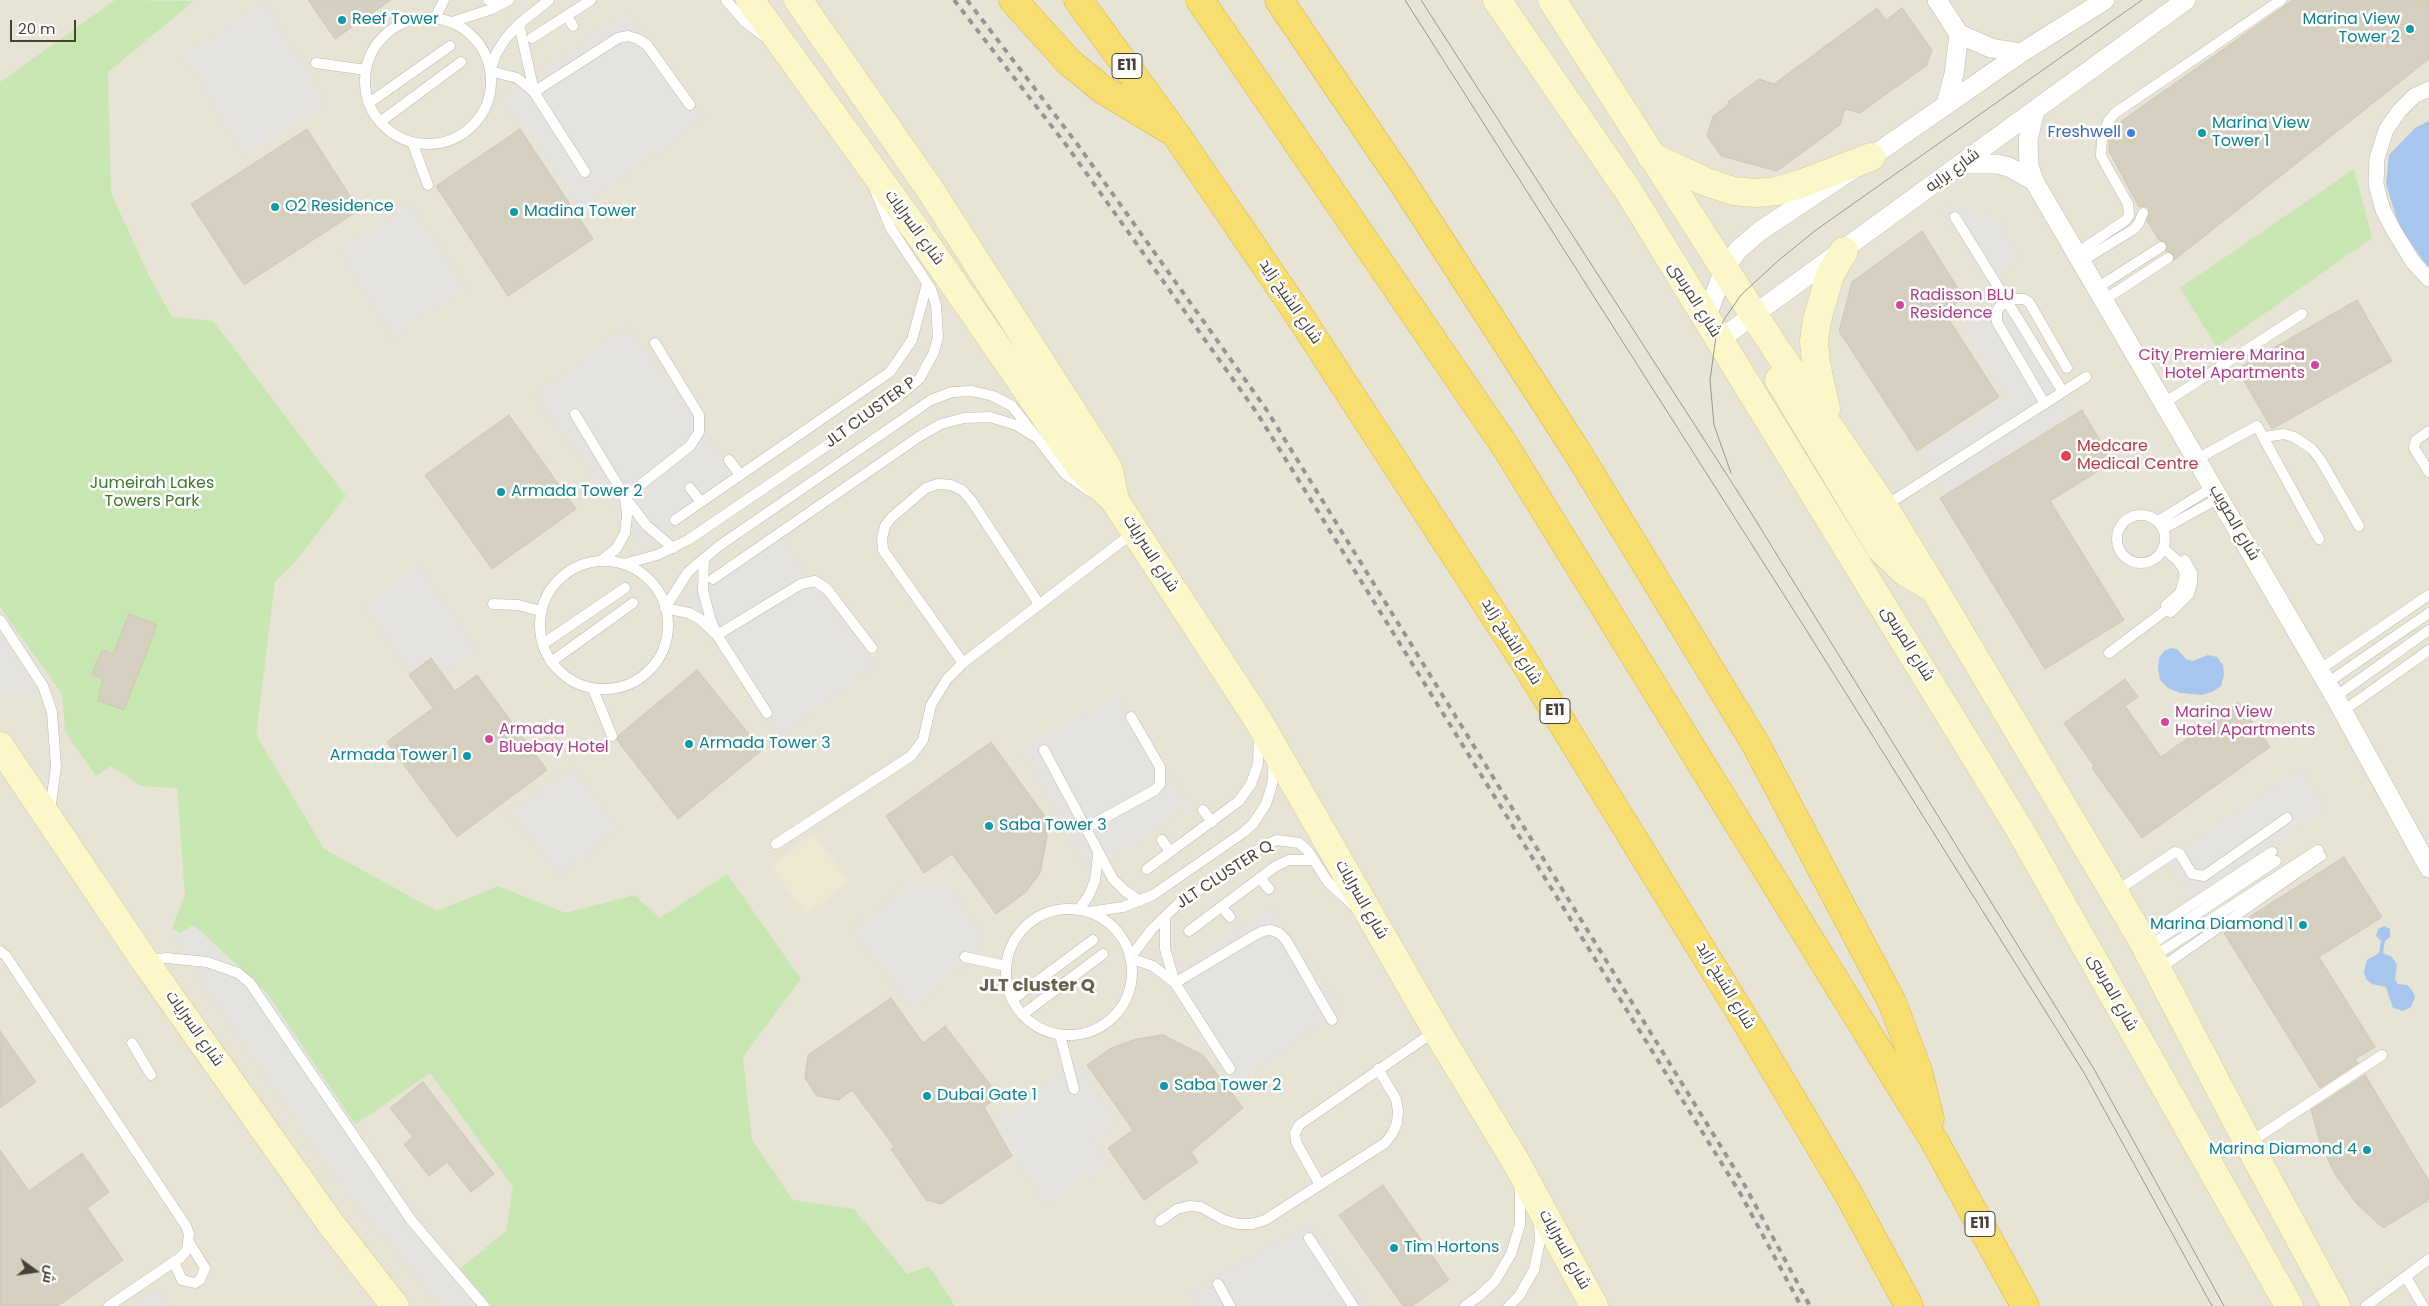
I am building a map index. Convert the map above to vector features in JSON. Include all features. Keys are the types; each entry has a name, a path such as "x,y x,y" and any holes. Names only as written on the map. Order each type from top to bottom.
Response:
{"highway":[{"path":"1013,0 1039,32 1076,67 1124,103 1175,133"},
{"name":"شارع الشيخ زايد","path":"1078,0 1175,133 1414,490 1623,819 1849,1195 1909,1306"},
{"name":"E11","path":"1200,0 1505,446 1935,1142 2025,1306"},
{"path":"1278,0 1401,180 1576,450 1750,734 1892,1002 1918,1071 1935,1142"}],"main road":[{"name":"شارع السرايات","path":"750,0 929,248 1080,467 1115,501 1258,720 1436,1030 1522,1173 1594,1306"},
{"name":"شارع السرايات","path":"798,0 929,188 1101,456 1109,470 1115,501"},
{"name":"شارع المرسى","path":"1497,0 1629,192 2020,830 2289,1306"},
{"path":"1552,0 1718,260 1752,318 1794,407 1881,549 1905,572 1934,588"},
{"path":"1651,156 1704,181 1733,191 1756,193 1777,191 1800,184 1871,157"},
{"path":"1629,192 1684,257 1691,260 1718,260"},
{"path":"1832,427 1819,385 1814,341 1822,297 1830,275 1844,251"},
{"path":"1713,331 1717,316 1723,310 1731,308 1739,310 1752,318 1832,427 1884,507 1934,588 2149,953 2336,1306"},
{"name":"شارع السرايات","path":"0,746 144,960 331,1224 395,1306"}],"street":[{"path":"1937,0 1959,34 1992,48 2021,53"},
{"path":"1713,331 1718,260 1738,250 1760,231 1946,104 2021,53 2105,0"},
{"name":"شارع برايه","path":"1752,318 2186,0"},
{"path":"1946,104 1954,74 1959,34"},
{"path":"2429,89 2414,96 2399,111 2386,130 2377,158 2376,185 2383,210 2394,231 2413,262 2429,279"},
{"name":"شارع الصويب","path":"2035,110 2028,140 2029,165 2034,181 2331,690 2429,867"},
{"name":"شارع الصويب","path":"1962,164 1997,164 2009,167 2034,181"}],"lane":[{"path":"435,18 444,0"},
{"path":"488,0 505,2"},
{"path":"490,71 496,54 506,38 519,24 549,0"},
{"path":"532,38 591,0"},
{"path":"726,0 744,21 788,52"},
{"path":"2079,257 2126,220 2129,215 2128,204 2101,156 2102,137 2109,120 2281,0"},
{"path":"452,22 505,2"},
{"path":"567,16 573,26"},
{"path":"435,18 452,22 470,34 484,51 490,71 490,92 483,112 470,128 453,139 433,144 412,142 389,130 380,122 369,102 365,81 371,55 390,30 412,20 435,18"},
{"path":"519,24 534,92"},
{"path":"534,92 618,38 628,36 648,45 690,105"},
{"path":"369,102 450,46"},
{"path":"380,122 461,62"},
{"path":"316,63 366,70"},
{"path":"490,71 517,78 534,92 585,172"},
{"path":"412,142 428,185"},
{"name":"JLT CLUSTER P","path":"624,564 673,548 703,530 890,402 920,378 934,352 938,336 936,305 927,284 890,227 876,194 870,167"},
{"path":"2079,257 2134,229 2140,222 2142,213"},
{"path":"1955,216 2063,392"},
{"path":"2101,294 2161,247"},
{"path":"2101,294 2168,258"},
{"path":"675,520 890,372 912,340 927,284"},
{"path":"2045,404 1997,322 1997,312 2008,302 2019,298 2029,302 2067,368"},
{"path":"2164,404 2302,314"},
{"path":"625,497 690,446 699,432 698,415 655,343"},
{"path":"1884,507 2086,377"},
{"name":"JLT CLUSTER P","path":"665,608 688,572 704,559 914,411 931,400 952,392 972,391 993,396 1012,406 1065,474 1097,496 1115,501"},
{"path":"575,414 625,497 646,525 673,548"},
{"path":"713,579 743,564 941,424 964,418 990,418 1016,425 1039,439"},
{"path":"2197,459 2256,426 2259,427 2320,539"},
{"path":"2429,430 2416,440 2414,448 2429,472"},
{"path":"2264,437 2284,434 2294,437 2312,449 2320,459 2359,526"},
{"path":"729,460 740,475"},
{"path":"963,662 883,550 882,538 885,526 892,517 926,488 938,484 950,485 962,490 971,500 1039,604"},
{"path":"690,488 701,502"},
{"path":"2161,525 2216,492"},
{"path":"602,560 616,549 625,533 627,515 625,497"},
{"path":"2139,514 2149,515 2161,525 2164,545 2157,557 2148,562 2138,563 2128,560 2121,553 2117,543 2117,533 2121,524 2129,517 2139,514"},
{"path":"776,844 911,756 923,740 931,705 938,691 963,662 1135,532"},
{"path":"2109,653 2166,610 2171,612 2188,594 2192,583 2192,573 2188,563 2164,545"},
{"path":"704,559 703,591 706,607 717,635 767,713"},
{"name":"JLT CLUSTER P","path":"602,560 624,564 638,570 650,580 659,592 665,608 668,628 663,649 652,668 628,684 615,688 593,689 577,684 563,675 551,662 542,644 540,628 541,611 549,591 563,575 582,565 602,560"},
{"path":"717,635 801,584 815,581 827,589 872,648"},
{"path":"542,644 625,588"},
{"path":"2331,690 2429,595"},
{"path":"551,662 634,603"},
{"path":"494,604 518,605 541,611"},
{"path":"665,608 689,613 700,619 717,635"},
{"path":"2331,690 2429,613"},
{"path":"0,620 43,686 52,712 56,766 49,820"},
{"path":"2331,690 2429,630"},
{"path":"2331,690 2429,650"},
{"path":"593,689 612,736"},
{"path":"1086,828 1155,790 1160,784 1160,767 1131,717"},
{"path":"1147,869 1239,801 1251,784 1258,764 1258,720"},
{"name":"JLT CLUSTER Q","path":"1082,911 1106,922 1122,938 1130,958 1131,978 1126,998 1115,1015 1099,1028 1086,1032 1060,1035 1033,1024 1022,1015 1012,1000 1006,978 1006,966 1014,942 1030,922 1045,914 1061,910 1082,911 1123,907 1140,901 1164,888 1253,824 1266,804 1272,785 1274,765 1272,745"},
{"path":"1044,750 1113,879 1125,891 1140,901"},
{"path":"1203,810 1212,822"},
{"path":"2114,892 2175,852 2180,854 2192,874 2204,876 2287,818"},
{"path":"1162,840 1170,852"},
{"name":"JLT CLUSTER Q","path":"1130,958 1152,929 1177,905 1264,846 1277,840 1299,843 1340,895 1370,916"},
{"path":"1082,911 1095,881 1098,864 1097,849"},
{"path":"2149,953 2319,853"},
{"path":"2149,953 2274,857"},
{"path":"1189,931 1276,866 1289,860 1313,860"},
{"path":"1260,878 1268,890"},
{"path":"1222,907 1230,917"},
{"path":"1165,916 1165,949 1175,983 1230,1069"},
{"path":"1175,983 1255,935 1271,930 1279,933 1286,940 1332,1020"},
{"path":"1012,1000 1093,940"},
{"path":"0,950 6,956 186,1226 189,1242 205,1268 200,1280 188,1283 182,1280 174,1262"},
{"path":"1022,1015 1103,954"},
{"path":"965,957 1006,966"},
{"path":"144,960 167,958 207,962 238,973 250,983 411,1220 484,1306"},
{"path":"1130,958 1153,966 1175,983"},
{"path":"1320,1185 1296,1142 1295,1133 1299,1125 1436,1030"},
{"path":"1060,1035 1074,1089"},
{"path":"132,1043 151,1075"},
{"path":"2248,1143 2382,1055"},
{"path":"1160,1221 1177,1210 1189,1206 1201,1207 1224,1220 1238,1224 1252,1224 1265,1220 1385,1143 1397,1123 1396,1099 1378,1069"},
{"path":"1465,1306 1495,1281 1511,1254 1520,1225 1522,1173"},
{"path":"1509,1306 1519,1296 1534,1270 1540,1241 1538,1212 1522,1173"},
{"path":"1309,1238 1353,1306"},
{"path":"109,1306 174,1262 186,1250 189,1242"},
{"path":"2366,1306 2429,1260"},
{"path":"2406,1277 2423,1306"},
{"path":"1218,1284 1230,1306"}],"shaded area":[{"path":"0,0 2429,0 2429,1306 0,1306"},
{"path":"264,3 328,103 245,155 182,56"},
{"path":"627,9 705,118 580,208 502,100"},
{"path":"410,202 466,287 392,338 339,252"},
{"path":"1954,205 1997,219 2023,260 1987,283 1942,213"},
{"path":"2003,303 2072,415 1949,493 1922,451 2006,398 1963,328"},
{"path":"626,326 741,481 644,547 535,396"},
{"path":"776,532 875,665 780,737 683,602"},
{"path":"419,566 477,651 421,690 363,606"},
{"path":"0,635 39,694 3,696 0,691"},
{"path":"1117,694 1190,803 1091,876 1020,749"},
{"path":"571,766 620,828 559,876 510,814"},
{"path":"2302,768 2328,807 2193,899 2166,860"},
{"path":"814,833 849,882 806,915 770,866"},
{"path":"910,883 950,888 984,934 973,959 910,1008 852,928"},
{"path":"1270,907 1343,1008 1233,1088 1162,980"},
{"path":"194,925 267,993 377,1157 447,1254 492,1306 440,1306 331,1174 207,991 189,959 172,937"},
{"path":"1079,1063 1119,1123 1093,1140 1109,1164 1046,1205 992,1120"},
{"path":"1309,1223 1372,1306 1200,1306 1190,1291"},
{"path":"157,1289 170,1306 131,1306"}],"green space":[{"name":"Jumeirah Lakes Towers Park","path":"115,0 194,1 108,72 111,193 150,278 172,317 213,321 346,496 296,561 275,582 256,735 324,849 437,911 498,886 566,913 634,895 660,918 727,874 801,979 743,1057 752,1140 793,1200 854,1209 907,1274 929,1266 955,1306 485,1306 457,1271 506,1231 513,1187 430,1073 346,1131 233,965 172,929 185,894 177,788 141,786 111,766 96,776 65,732 62,694 0,607 0,82"},
{"path":"2354,169 2372,238 2217,347 2180,288"}],"water":[{"path":"2429,121 2429,269 2399,226 2386,184 2389,155 2415,128"},
{"path":"2171,648 2177,649 2186,659 2193,661 2208,655 2217,657 2223,665 2224,675 2221,686 2212,692 2202,695 2180,693 2168,688 2160,680 2158,668 2159,658 2164,651"},
{"path":"2384,926 2390,929 2390,937 2385,941 2383,953 2392,957 2397,965 2395,979 2398,984 2407,985 2415,997 2411,1007 2403,1011 2393,1008 2386,987 2372,984 2366,979 2364,972 2367,960 2379,953 2381,941 2376,936 2378,929"}],"building":[{"name":"Reef Tower","path":"308,0 391,0 335,39"},
{"path":"2293,0 2429,0 2429,59 2174,260 2173,254 2166,251 2166,243 2159,240 2147,221 2149,209 2145,206 2139,207 2109,151 2109,139 2113,127"},
{"path":"1877,8 1886,20 1902,8 1932,50 1927,65 1860,113 1845,109 1840,125 1777,171 1721,156 1707,136 1713,116 1727,106 1729,101 1759,79 1774,84"},
{"name":"O2 Residence","path":"307,129 359,210 244,285 191,204"},
{"name":"Madina Tower","path":"520,129 593,239 508,296 436,186"},
{"path":"1922,231 1964,298 1944,312 1999,397 1917,451 1839,331 1852,282"},
{"name":"City Premiere Marina Hotel Apartments","path":"2357,300 2392,361 2272,429 2237,369"},
{"path":"2082,410 2113,462 2050,501 2124,620 2045,669 1940,498"},
{"name":"Armada Tower 2","path":"509,415 576,509 492,569 425,475"},
{"path":"129,614 157,625 124,710 98,701 103,678 92,674 102,650 113,654"},
{"name":"Armada Tower 1","path":"431,658 455,691 477,675 547,770 457,837 387,742 433,708 409,675"},
{"name":"Armada Tower 3","path":"697,670 762,750 678,819 617,740 619,735"},
{"path":"2125,679 2138,697 2125,706 2161,757 2238,702 2270,747 2142,838 2092,768 2094,766 2064,723"},
{"name":"Saba Tower 3","path":"991,742 1044,815 1047,837 1040,873 1026,892 996,914 952,854 924,873 886,816"},
{"path":"2344,857 2382,917 2319,957 2375,1047 2355,1059 2358,1063 2320,1088 2224,933"},
{"path":"891,998 923,1043 945,1026 999,1096 984,1107 1012,1156 941,1204 926,1200 891,1149 894,1146 852,1090 839,1100 817,1096 805,1078 808,1055"},
{"path":"0,1031 36,1082 0,1108"},
{"name":"Saba Tower 2","path":"1163,1035 1203,1055 1243,1108 1191,1152 1198,1162 1144,1200 1108,1148 1133,1130 1087,1065 1111,1048 1136,1039"},
{"name":"Marina Diamond 4","path":"2365,1075 2429,1181 2429,1200 2383,1228 2356,1203 2335,1174 2320,1142 2311,1110"},
{"path":"423,1082 494,1174 471,1192 447,1162 429,1176 404,1144 413,1137 390,1108"},
{"path":"0,1150 29,1191 82,1153 109,1192 87,1208 123,1260 58,1306 0,1306"},
{"name":"Tim Hortons","path":"1383,1185 1449,1280 1412,1306 1403,1306 1339,1215"}],"tram line":[{"path":"1405,0 1805,628 2083,1071 2212,1306"},
{"path":"1421,0 1745,503 2094,1069 2224,1306"},
{"path":"1731,473 1714,425 1710,380 1716,336 1725,318 1741,295 1779,260 1816,230 2142,0"}],"railway":[{"path":"954,0 1067,146 1257,413 1740,1193 1801,1306"},
{"path":"967,0 1075,141 1266,409 1744,1184 1810,1306"}],"place":[{"name":"Reef Tower","path":"342,20"},
{"name":"Marina View Tower 2","path":"2410,29"},
{"name":"Freshwell","path":"2131,133"},
{"name":"Marina View Tower 1","path":"2202,133"},
{"name":"O2 Residence","path":"275,207"},
{"name":"Madina Tower","path":"514,212"},
{"name":"Radisson BLU Residence","path":"1900,305"},
{"name":"City Premiere Marina Hotel Apartments","path":"2315,365"},
{"name":"Medcare Medical Centre","path":"2066,456"},
{"name":"Armada Tower 2","path":"501,492"},
{"name":"Marina View Hotel Apartments","path":"2165,722"},
{"name":"Armada Bluebay Hotel","path":"489,739"},
{"name":"Armada Tower 3","path":"689,744"},
{"name":"Armada Tower 1","path":"467,756"},
{"name":"Saba Tower 3","path":"989,826"},
{"name":"Marina Diamond 1","path":"2303,925"},
{"name":"Saba Tower 2","path":"1164,1086"},
{"name":"Dubai Gate 1","path":"927,1096"},
{"name":"Marina Diamond 4","path":"2367,1150"},
{"name":"Tim Hortons","path":"1394,1248"}],"district":[{"name":"JLT cluster Q","path":"1037,986"}]}
